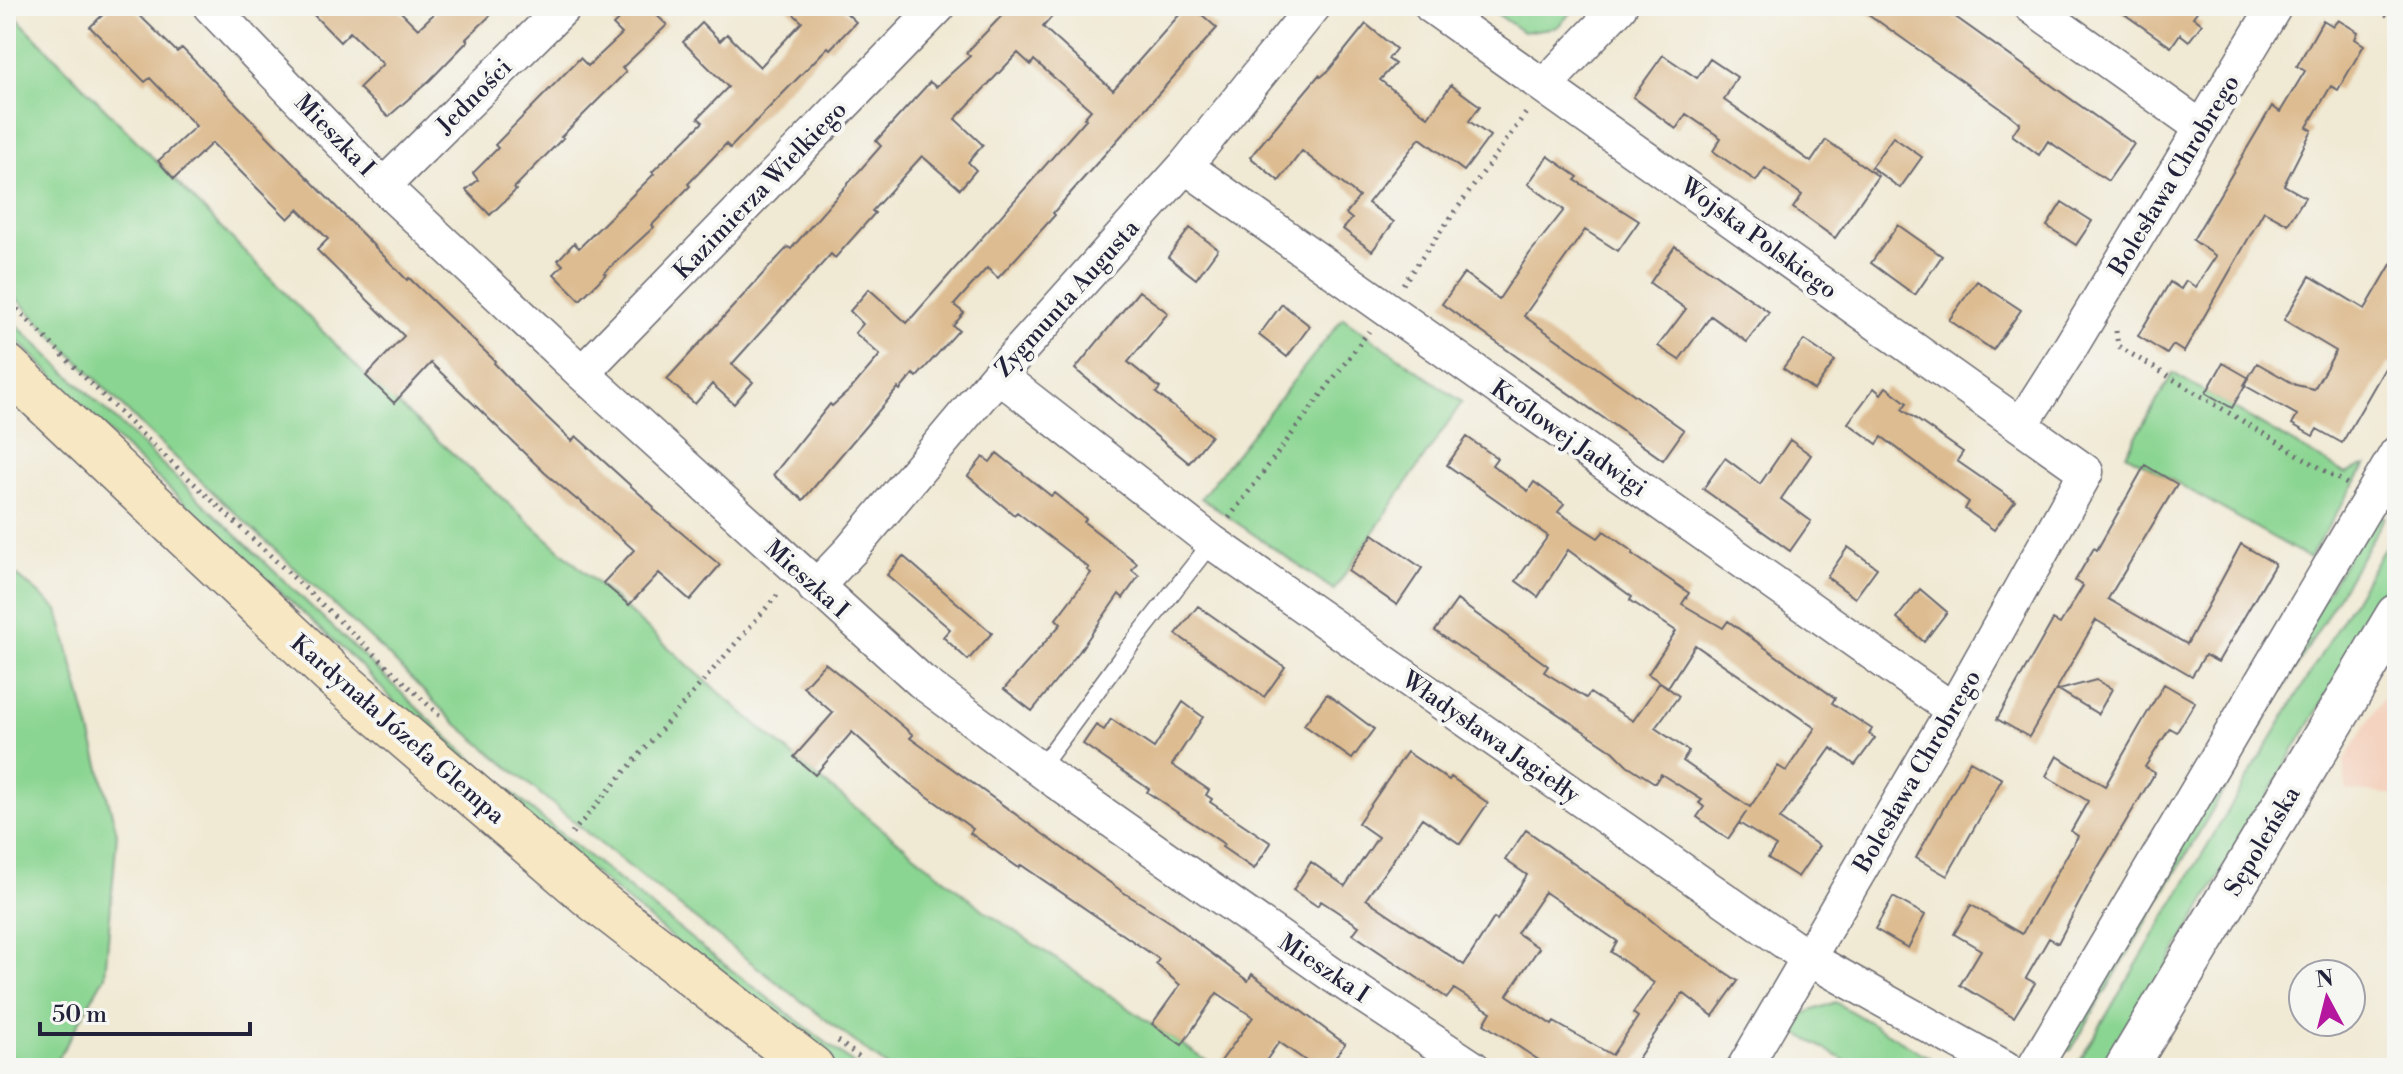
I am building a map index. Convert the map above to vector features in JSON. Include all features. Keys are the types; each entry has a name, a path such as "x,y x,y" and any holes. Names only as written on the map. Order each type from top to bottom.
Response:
{"main road":[{"name":"Kardynała Józefa Glempa","path":"6,366 331,673 589,895 820,1051"}],"street":[{"name":"Mieszka I","path":"210,6 383,186 582,373 921,681 1334,976 1473,1068"},
{"name":"Jedności","path":"383,186 565,6"},
{"name":"Kazimierza Wielkiego","path":"582,373 939,6"},
{"name":"Zygmunta Augusta","path":"807,580 851,550 998,375 1185,166 1314,6"},
{"name":"Wojska Polskiego","path":"1431,6 2086,472"},
{"path":"1545,85 1620,6"},
{"path":"2031,6 2202,128"},
{"name":"Bolesława Chrobrego","path":"2021,425 2275,6"},
{"name":"Królowej Jadwigi","path":"1185,166 1953,710"},
{"name":"Władysława Jagiełły","path":"998,375 1212,542 1808,958 2005,1068"},
{"path":"2034,1068 2397,453"},
{"name":"Bolesława Chrobrego","path":"1744,1068 1953,710 2086,472"},
{"name":"Sępoleńska","path":"2126,1068 2397,615"}],"lane":[{"path":"1040,768 1212,542"}],"path":[{"path":"2372,6 2397,21"},
{"path":"6,298 129,422 447,723"},
{"path":"2099,299 2112,306 2118,346 2371,498"},
{"path":"571,834 807,580"},
{"path":"560,824 584,844"},
{"path":"820,1051 874,1068"}],"shaded area":[{"path":"2397,675 2397,795 2346,790 2344,761"}],"green space":[{"path":"1486,6 1578,6 1557,27 1523,32"},
{"path":"6,7 366,376 697,673 815,775 985,911 1217,1068 889,1068 592,837 451,719 388,655 146,430 6,288"},
{"path":"6,315 457,746 703,948 859,1068 838,1068 809,1047 679,944 410,719 364,669 124,447 6,329"},
{"path":"1343,318 1462,402 1334,590 1201,498"},
{"path":"2173,373 2346,474 2366,465 2309,558 2126,454"},
{"path":"2374,512 2385,517 2071,1050 2065,1051 2063,1044"},
{"path":"2397,527 2397,567 2359,630 2340,672 2107,1068 2075,1068"},
{"path":"6,566 58,610 117,833 105,976 53,1068 6,1068"},
{"path":"1835,1002 1947,1068 1858,1068 1793,1031 1803,1014"}],"building":[{"path":"112,6 130,6 177,52 182,48 407,280 409,278 495,361 534,405 572,441 576,436 653,509 720,565 690,600 659,573 629,605 603,583 634,550 545,473 431,363 394,403 366,376 404,336 317,250 328,239 298,209 288,219 212,143 174,179 158,161 196,126 150,78 145,82 90,27"},
{"path":"305,6 395,6 418,29 442,6 500,6 430,80 388,117 359,88 383,64 350,32 340,42"},
{"path":"633,6 647,6 667,25 622,68 626,72 490,215 466,190 478,180 473,173 498,148 495,145 580,58 588,66 622,34 613,25"},
{"path":"785,6 839,6 856,22 730,148 726,144 652,225 654,227 580,300 554,274 563,265 558,260 574,243 579,248 654,174 652,172 703,122 698,118 728,87 683,42 702,23 720,41 727,34 760,67 802,22"},
{"path":"1011,6 1061,6 1043,27 1113,90 1187,6 1192,6 1217,28 998,278 987,268 954,305 964,313 953,326 959,330 917,377 913,374 900,390 898,388 803,500 773,475 830,404 832,406 851,389 880,355 855,333 863,324 850,311 869,289 907,323 1091,110 1034,60 1031,65 1018,53 955,119 983,145 968,162 976,170 960,189 922,156 835,258 831,254 732,364 753,382 734,404 712,384 695,404 667,379 788,247 791,249 881,146 876,141 930,82 936,87 970,56 966,53"},
{"path":"1857,6 1940,6 2134,144 2108,181 2048,141 2039,155 2012,135 2020,123"},
{"path":"2113,6 2201,6 2193,17 2202,24 2189,41 2180,34 2171,47"},
{"path":"2323,20 2333,26 2338,20 2358,32 2355,39 2364,45 2338,90 2331,86 2307,127 2312,130 2284,185 2305,197 2288,224 2264,211 2184,352 2173,345 2167,354 2138,336 2170,282 2181,289 2186,281 2196,287 2216,256 2193,240 2272,106 2280,112 2305,71 2297,66"},
{"path":"1366,24 1396,49 1388,59 1395,64 1380,80 1428,117 1451,85 1480,106 1469,121 1490,136 1464,171 1420,138 1368,203 1394,222 1372,251 1343,229 1352,219 1346,214 1359,197 1302,151 1279,181 1250,157"},
{"path":"1663,55 1697,78 1710,59 1737,77 1724,100 1811,162 1826,140 1878,176 1835,238 1793,208 1802,195 1765,168 1756,181 1713,151 1721,138 1686,114 1676,129 1633,97"},
{"path":"1893,137 1922,157 1900,188 1871,167"},
{"path":"1548,156 1578,177 1575,180 1639,221 1618,251 1585,230 1524,316 1684,430 1663,460 1442,304 1464,273 1499,299 1564,210 1528,184"},
{"path":"2062,202 2092,221 2076,245 2047,226"},
{"path":"1898,225 1942,256 1915,295 1871,263"},
{"path":"1190,228 1218,249 1196,279 1168,257"},
{"path":"1675,246 1769,312 1747,342 1711,316 1679,360 1658,346 1686,309 1650,283"},
{"path":"2397,254 2397,368 2388,363 2342,443 2317,429 2313,436 2292,424 2297,415 2244,385 2257,363 2296,385 2314,389 2336,351 2284,320 2310,276 2365,309"},
{"path":"1977,281 2021,310 1993,350 1949,320"},
{"path":"1139,291 1168,313 1128,362 1160,388 1156,393 1211,436 1189,463 1075,369"},
{"path":"1282,304 1310,326 1287,357 1259,335"},
{"path":"1804,340 1835,361 1814,390 1783,368"},
{"path":"2223,363 2249,378 2232,408 2206,393"},
{"path":"1886,387 1907,403 1902,409 1963,452 1957,461 2015,501 1994,530 1965,509 1969,502 1882,437 1877,444 1848,423 1874,388 1881,394"},
{"path":"1467,437 1497,458 1492,465 1528,491 1534,482 1564,504 1558,512 1598,538 1604,531 1689,593 1682,604 1723,628 1728,621 1835,698 1832,703 1872,729 1869,734 1875,738 1855,765 1831,748 1780,819 1819,846 1798,877 1768,858 1776,846 1739,823 1747,811 1728,839 1697,817 1704,807 1699,803 1702,800 1661,774 1655,783 1627,765 1613,751 1435,631 1457,600 1548,666 1544,672 1586,698 1590,693 1633,721 1660,682 1679,696 1655,728 1689,751 1683,761 1750,807 1778,766 1786,771 1815,728 1695,645 1668,687 1648,674 1676,631 1630,600 1632,597 1568,550 1538,597 1516,581 1548,536 1447,465"},
{"path":"1790,440 1811,455 1781,499 1811,521 1790,551 1703,489 1725,458 1760,484"},
{"path":"997,453 1051,496 1054,493 1086,519 1084,522 1137,563 1132,570 1139,576 1123,598 1119,594 1079,652 1032,711 1004,689 1061,624 1056,619 1091,573 1087,570 1089,568 1017,512 1014,515 968,476 983,457 990,462"},
{"path":"2145,465 2177,484 2108,599 2187,644 2241,544 2275,564 2218,662 2205,655 2192,676 2096,620 2029,737 1997,719 2053,620 2060,624 2083,586 2075,581 2094,548 2097,550"},
{"path":"1373,534 1422,568 1397,605 1348,571"},
{"path":"1848,547 1877,568 1855,598 1827,577"},
{"path":"903,556 992,633 968,660 943,637 950,629 887,575"},
{"path":"1920,589 1947,612 1924,642 1897,618"},
{"path":"1198,606 1285,667 1264,697 1176,634"},
{"path":"825,663 913,735 910,738 1248,981 1252,974 1345,1044 1327,1068 1316,1068 1279,1042 1261,1068 1216,1068 1253,1017 1217,993 1182,1045 1152,1024 1180,985 1156,964 1159,959 970,833 973,829 909,783 852,732 815,775 794,757 833,713 803,687"},
{"path":"2096,680 2112,689 2098,714 2059,690"},
{"path":"2164,684 2195,702 2177,732 2170,728 2145,767 2155,773 2097,869 2058,943 2049,938 2026,978 2035,983 2014,1017 1960,985 1981,950 1954,934 1971,905 2022,934 2078,836 2071,831 2088,801 2046,776 2057,756 2105,786"},
{"path":"1327,694 1374,729 1352,759 1304,725"},
{"path":"1183,702 1203,717 1172,765 1209,790 1206,795 1212,799 1210,802 1271,843 1254,869 1222,847 1224,844 1147,792 1149,789 1083,744 1096,725 1104,730 1111,719 1154,748"},
{"path":"1407,752 1488,803 1460,844 1422,818 1366,899 1464,965 1527,875 1505,860 1526,830 1665,932 1738,981 1713,1016 1683,993 1634,1068 1551,1068 1484,1024 1491,1012 1454,989 1447,998 1353,934 1359,926 1321,901 1317,906 1293,890 1311,862 1345,886 1378,837 1358,823","holes":["1545,892 1617,941 1611,952 1654,983 1633,1013 1638,1017 1612,1055 1554,1022 1552,1025 1507,995 1539,948 1517,933"]},
{"path":"1970,761 2002,779 1947,876 1916,858"},
{"path":"1893,897 1925,915 1908,948 1875,929"}]}
